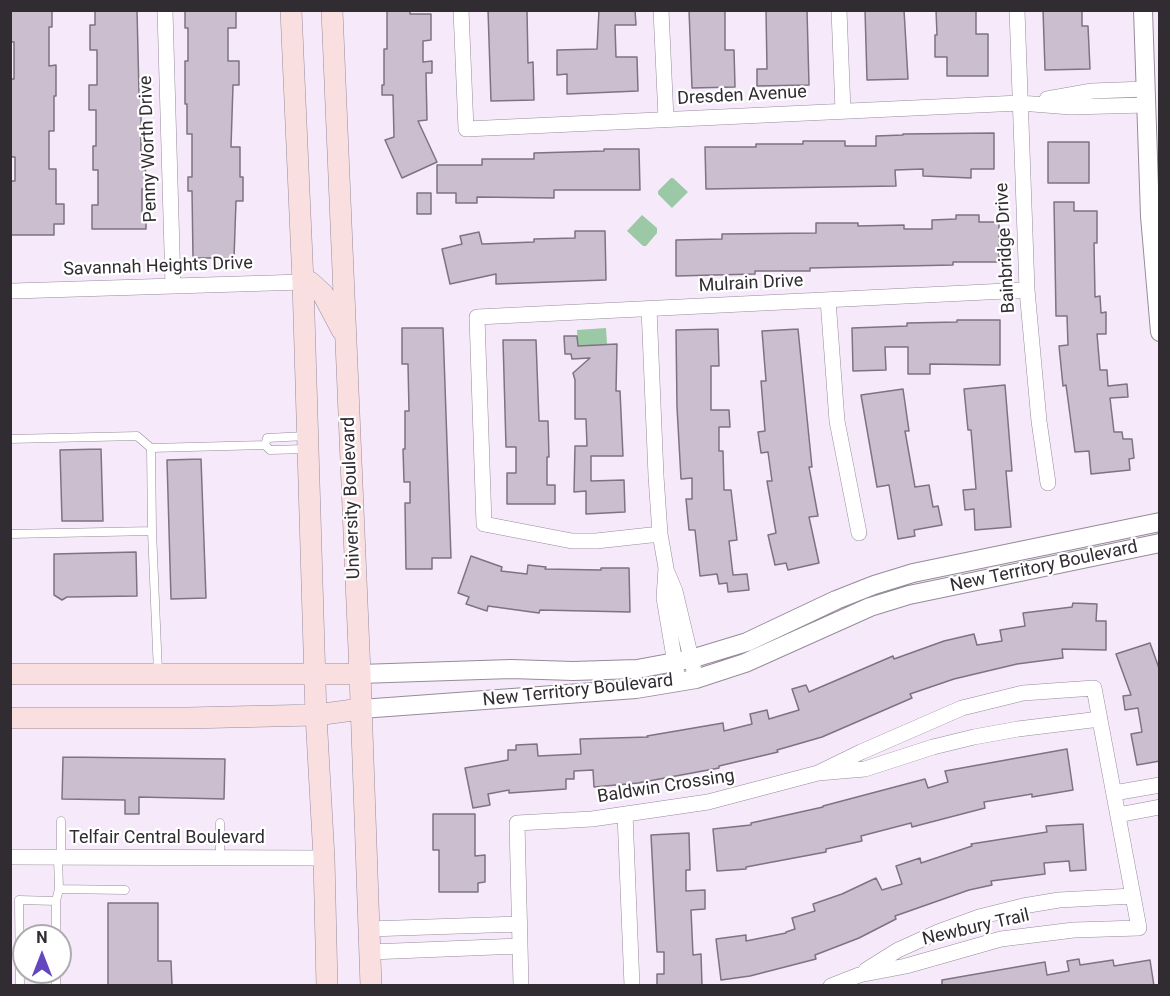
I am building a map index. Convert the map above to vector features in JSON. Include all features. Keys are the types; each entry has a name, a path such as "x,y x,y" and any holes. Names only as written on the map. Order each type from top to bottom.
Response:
{"main road":[{"path":"291,10 309,442 316,715 324,858 327,986"},
{"name":"University Boulevard","path":"332,10 371,986"},
{"path":"303,282 310,282 323,294 346,339"},
{"name":"New Territory Boulevard","path":"10,674 360,674"},
{"name":"New Territory Boulevard","path":"10,718 316,715 361,709"}],"street":[{"name":"Penny Worth Drive","path":"165,10 173,286"},
{"name":"Dresden Avenue","path":"461,10 466,129 1020,103 1092,91 1146,97"},
{"path":"661,10 666,119"},
{"path":"839,10 843,111"},
{"name":"Bainbridge Drive","path":"1017,10 1027,290 1039,421 1048,483"},
{"path":"1143,10 1150,216 1159,323"},
{"name":"Savannah Heights Drive","path":"11,291 303,282"},
{"name":"Mulrain Drive","path":"660,534 606,541 572,541 484,524 477,317 1027,290"},
{"path":"828,300 837,421 859,533"},
{"path":"649,308 660,534 666,568 675,591 682,661 687,680"},
{"name":"New Territory Boulevard","path":"360,674 512,669 637,669 682,661 747,642 836,600 913,573 1160,522"},
{"name":"New Territory Boulevard","path":"361,709 636,689 687,680 745,663 870,607 909,595 1160,543"},
{"name":"Baldwin Crossing","path":"520,924 517,823 592,819 708,802 818,773 865,769 933,747 974,737 1100,719 1094,688 1023,693 962,708 818,773"},
{"path":"1100,719 1133,896"},
{"path":"1114,793 1160,785"},
{"path":"1118,815 1160,807"},
{"path":"625,814 632,986"},
{"name":"Telfair Central Boulevard","path":"10,857 324,858"},
{"name":"Newbury Trail","path":"831,986 859,975 906,966 1001,939 1074,930 1139,928 1133,896 1059,900 979,917 898,950 859,975"},
{"path":"368,930 520,924 521,986"},
{"path":"370,952 520,946"}],"lane":[{"path":"10,439 137,436 151,448 265,445 270,450 309,442"},
{"path":"265,445 267,438 309,442"},
{"path":"151,448 158,674"},
{"path":"10,534 153,531"},
{"path":"56,924 61,821"},
{"path":"220,823 220,858"},
{"path":"59,890 125,891"},
{"path":"20,986 19,900 56,901"}],"green space":[{"path":"671,178 688,192 672,208 658,194 658,191"},
{"path":"642,215 657,228 657,233 646,246 643,246 627,231"},
{"path":"606,328 607,344 578,346 577,330"}],"building":[{"path":"10,10 52,10 52,27 49,27 49,66 56,65 56,96 54,96 54,131 49,131 49,169 56,169 56,204 64,204 64,224 54,224 54,235 11,235 10,181 15,181 15,157 10,157 10,79 14,79 14,42 10,42"},
{"path":"95,10 137,10 139,94 143,94 141,153 144,153 146,177 146,190 142,189 142,212 146,212 146,229 92,229 92,205 98,205 98,170 93,170 96,110 89,110 89,85 97,85 97,50 90,50 90,25 95,25"},
{"path":"185,10 236,10 236,28 228,28 228,61 239,61 239,85 233,85 231,147 240,147 243,201 236,201 234,258 193,258 192,191 188,191 188,177 192,177 192,134 187,134 187,104 185,104 188,28 185,28"},
{"path":"387,10 410,10 410,14 431,14 431,40 423,41 423,62 432,61 432,73 426,73 427,120 418,121 437,162 402,178 385,140 394,137 393,95 382,95 384,49 387,49"},
{"path":"488,10 527,10 528,63 533,62 534,100 491,101"},
{"path":"599,10 635,10 636,25 615,25 616,57 637,57 638,91 567,94 567,74 557,75 557,50 597,49"},
{"path":"689,10 725,10 725,50 734,50 735,87 692,88"},
{"path":"766,10 807,10 809,85 757,86 757,69 767,69"},
{"path":"865,10 904,10 908,79 867,80"},
{"path":"936,10 976,10 976,34 988,34 988,76 947,76 947,57 935,57"},
{"path":"1043,10 1082,10 1082,26 1088,26 1090,69 1045,70"},
{"path":"994,133 994,169 971,169 971,178 923,176 923,169 895,170 896,186 706,189 705,147 756,147 756,144 803,144 803,141 845,141 845,146 876,146 876,136"},
{"path":"1048,142 1089,142 1089,183 1048,183"},
{"path":"604,149 639,149 640,190 554,190 554,198 477,197 477,203 456,203 456,193 437,193 437,165 482,165 482,159 534,159 534,153 604,151"},
{"path":"417,193 431,193 431,214 417,214"},
{"path":"1054,202 1074,202 1074,211 1097,211 1097,243 1094,243 1095,297 1100,296 1101,313 1106,312 1106,334 1097,334 1100,370 1107,370 1108,386 1127,384 1128,397 1110,398 1114,432 1122,432 1123,439 1132,439 1134,458 1129,459 1130,470 1091,474 1089,451 1075,452 1066,385 1063,386 1059,346 1068,345 1067,316 1056,316"},
{"path":"956,215 979,215 979,222 999,222 999,262 810,268 810,271 755,271 755,274 676,276 676,240 722,239 722,234 816,233 816,223 858,223 858,226 904,225 904,229 932,229 932,220 956,219"},
{"path":"575,231 605,231 606,280 496,284 496,274 450,284 442,249 462,244 460,236 479,232 482,244 534,242 534,239 575,238"},
{"path":"957,320 1000,320 1000,365 930,364 930,374 908,374 908,347 885,347 886,370 853,371 852,328 907,326 907,323 957,322"},
{"path":"402,328 443,328 451,558 432,558 432,569 406,569 405,503 410,503 410,482 404,482 403,449 405,449 405,411 409,411 408,364 402,364"},
{"path":"718,329 719,366 711,366 711,410 729,410 730,427 719,427 719,451 723,451 724,490 731,490 737,540 729,541 733,575 747,574 749,590 728,592 727,583 719,584 717,574 700,576 695,530 689,530 686,499 692,499 692,478 681,479 677,407 676,330"},
{"path":"798,329 812,467 809,467 818,516 809,517 819,563 788,570 786,563 775,565 768,535 776,533 767,481 772,481 768,452 761,453 758,432 765,431 761,381 766,381 762,331"},
{"path":"564,336 577,336 578,346 617,344 616,391 620,391 623,456 591,456 591,481 624,480 625,512 586,514 586,491 574,492 575,446 587,446 586,419 575,419 573,373 590,358 572,359 571,354 565,354"},
{"path":"503,340 536,340 539,421 548,421 547,485 555,485 555,504 507,504 507,473 516,473 516,447 506,447"},
{"path":"1005,385 1012,471 1006,471 1011,527 975,530 974,509 965,510 963,490 976,489 971,430 968,430 964,389"},
{"path":"903,389 909,431 905,431 915,487 929,485 933,507 938,506 942,525 914,530 915,536 898,539 889,485 877,487 861,395"},
{"path":"101,449 103,521 62,521 60,450"},
{"path":"201,459 206,598 171,599 167,460"},
{"path":"136,552 137,596 67,597 62,600 54,595 54,554"},
{"path":"471,556 502,567 501,571 527,574 528,565 546,567 545,569 629,568 630,612 540,610 539,613 488,606 487,611 466,604 469,597 458,593"},
{"path":"1073,603 1097,604 1096,621 1106,621 1106,650 1062,649 1063,658 1017,664 954,679 910,694 912,698 822,737 777,750 778,752 719,766 719,768 638,783 594,787 593,770 574,771 574,779 566,779 566,789 509,793 509,790 488,794 490,805 473,808 465,768 508,760 508,750 516,750 516,745 537,744 538,756 581,754 580,739 648,737 723,723 724,731 752,724 750,714 767,710 769,719 799,710 792,689 806,685 809,692 893,656 894,659 944,641 974,634 977,645 1002,641 1000,630 1025,626 1023,613 1072,607"},
{"path":"1150,643 1160,671 1160,761 1137,765 1131,734 1142,732 1138,708 1125,710 1123,696 1131,695 1116,654"},
{"path":"1067,749 1073,790 984,802 985,808 912,827 911,823 861,836 862,841 826,849 826,852 746,867 746,869 717,871 713,829 751,825 751,823 823,807 925,779 928,788 948,782 945,771"},
{"path":"63,757 225,759 224,799 139,797 139,814 125,814 125,800 62,799"},
{"path":"433,814 475,814 475,856 485,855 485,882 478,883 478,892 439,892 439,850 433,850"},
{"path":"1083,824 1086,870 1070,871 1069,861 1044,863 1045,874 991,881 992,885 969,890 895,916 896,919 859,938 815,955 816,959 750,976 721,980 716,939 746,935 746,941 786,933 795,929 792,918 815,911 813,904 842,894 876,878 882,890 902,884 896,866 920,858 921,863 972,846 971,844 1047,832 1046,826"},
{"path":"689,833 690,870 686,870 686,891 705,890 705,909 691,910 693,955 701,954 702,986 657,986 657,974 664,974 664,952 657,952 651,835"},
{"path":"108,903 158,903 158,961 171,961 172,986 108,986"},
{"path":"1079,959 1080,965 1113,960 1114,966 1150,960 1154,986 942,986 942,980 1045,962 1047,975 1069,971 1067,961"}]}
